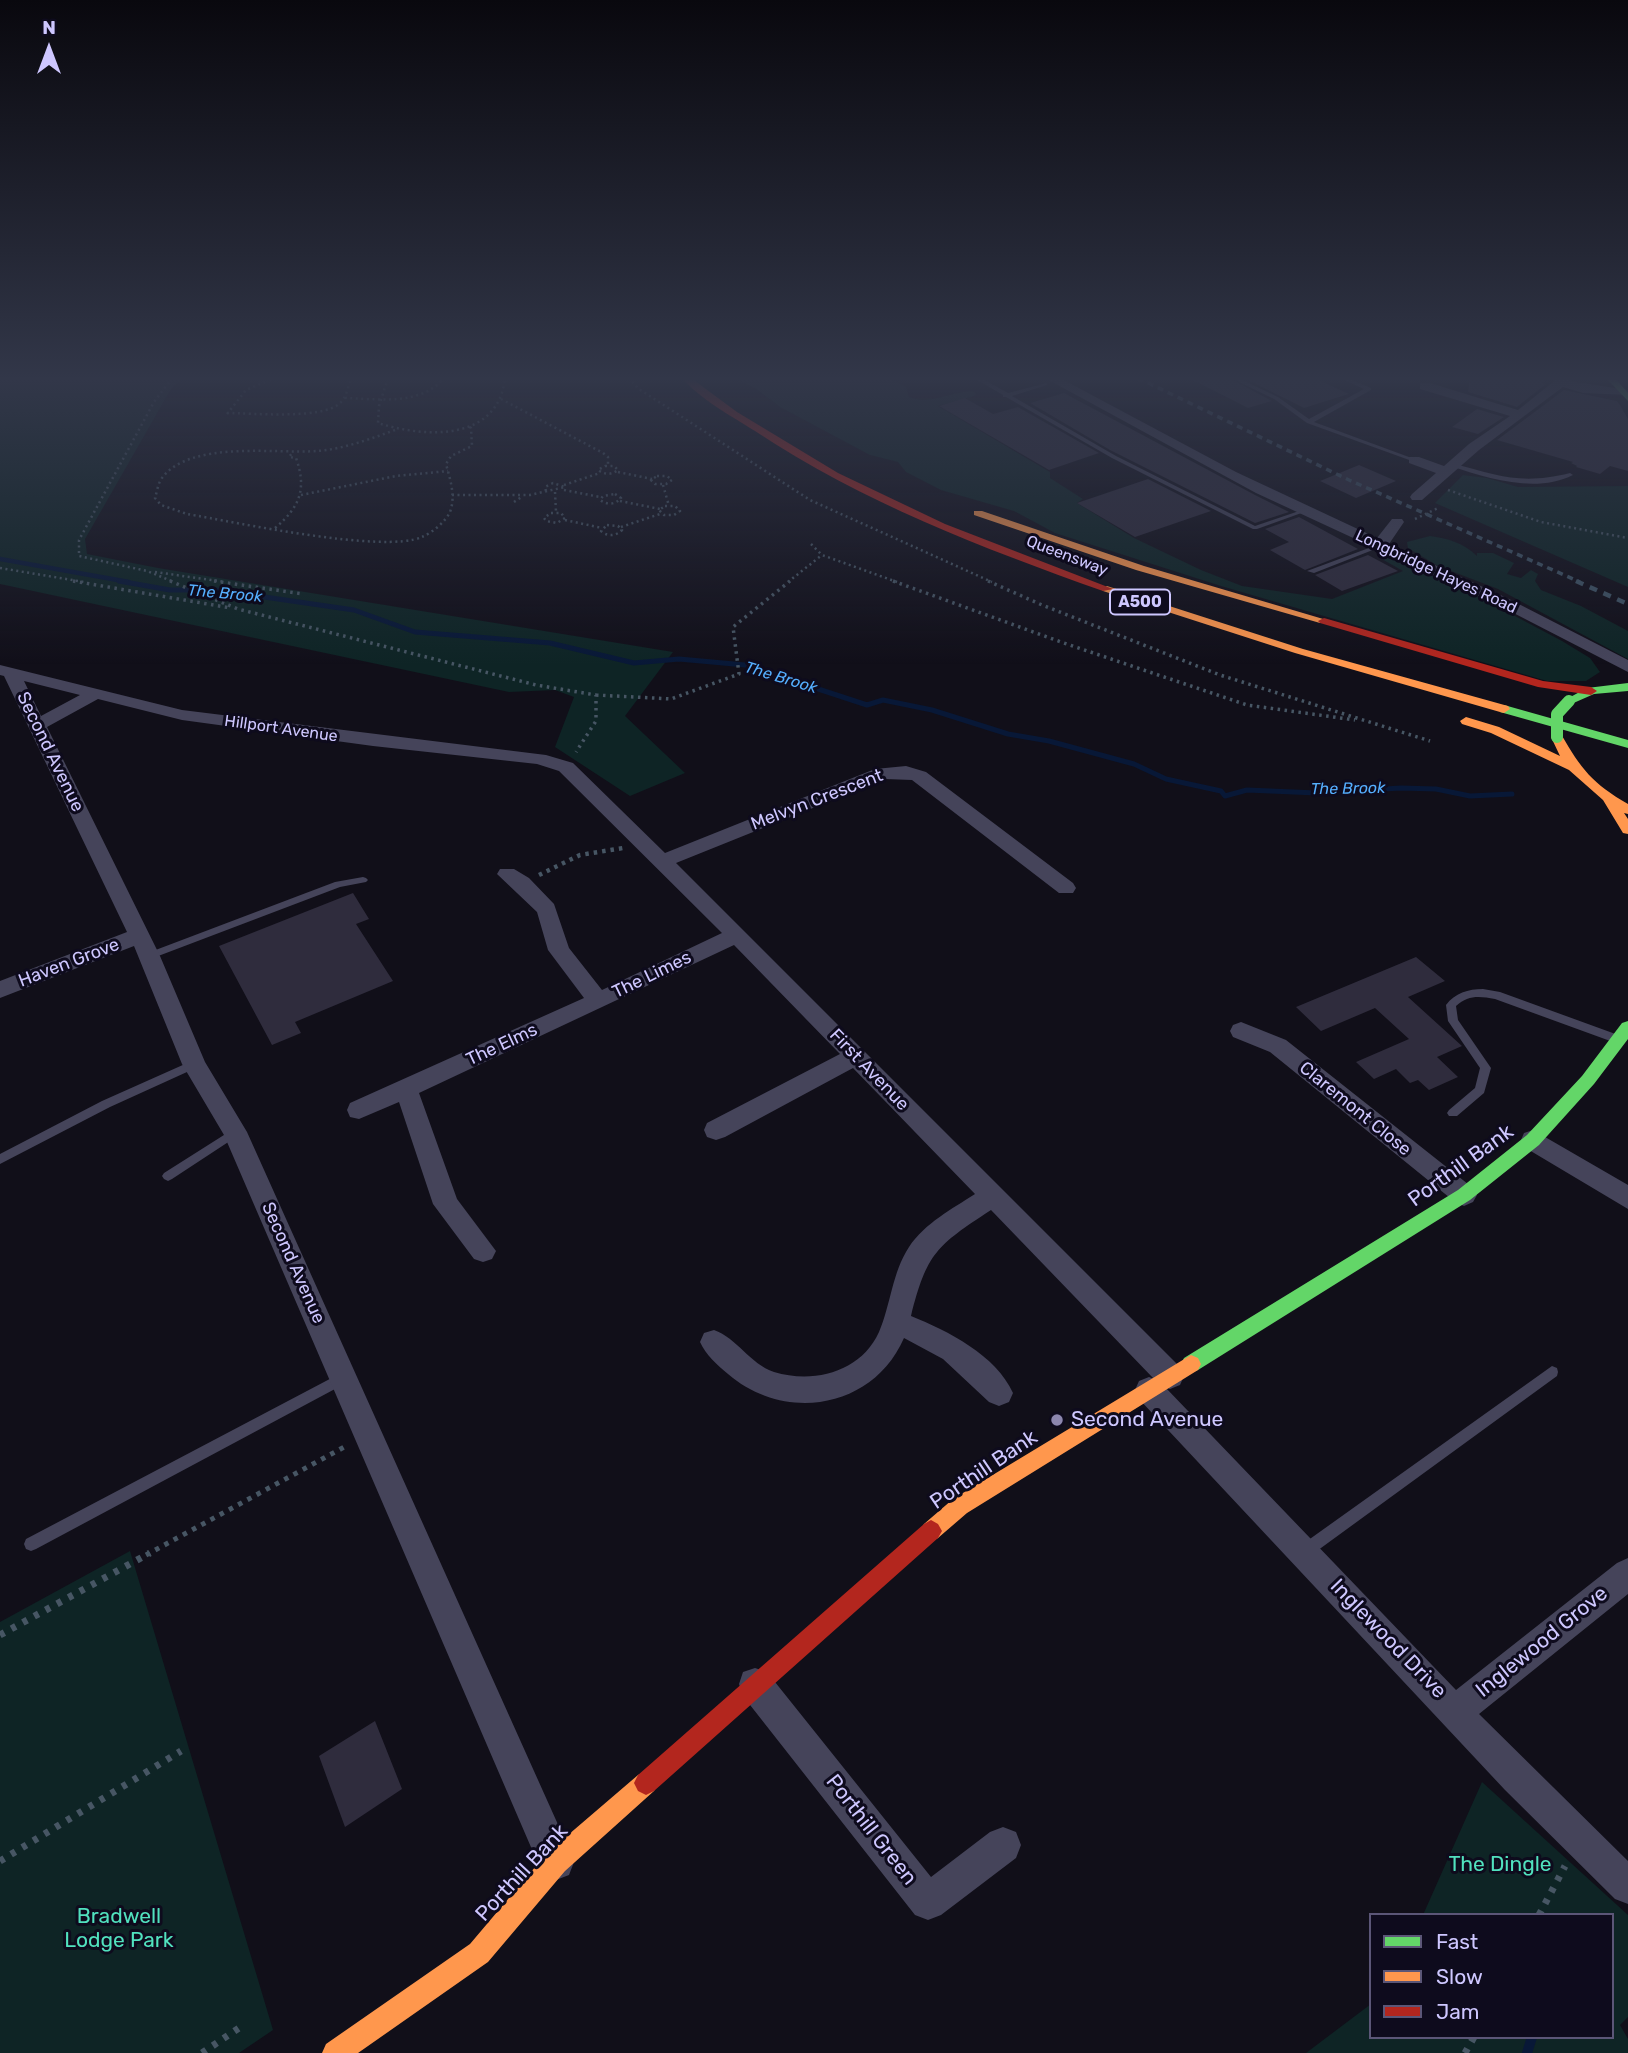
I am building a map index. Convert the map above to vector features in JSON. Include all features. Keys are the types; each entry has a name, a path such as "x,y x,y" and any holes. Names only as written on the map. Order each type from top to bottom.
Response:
{"main road":[{"name":"Queensway","path":"835,474 885,502 1122,596 1219,628 1628,744"},
{"name":"Queensway","path":"898,488 947,512 1068,560 1204,608 1628,728"},
{"path":"885,502 1016,568 1122,612"},
{"path":"958,505 1007,524 1167,575 1542,684 1597,689 1628,687"},
{"path":"1570,766 1560,751 1557,737 1558,714 1569,701 1597,689"},
{"path":"1446,715 1495,730 1570,766 1608,798 1628,810"},
{"path":"1608,798 1628,830"},
{"name":"Porthill Bank","path":"335,2053 479,1953 556,1862 960,1506 1464,1195 1533,1140 1624,1033"}],"street":[{"name":"Longbridge Hayes Road","path":"1231,474 1378,546 1463,581 1628,667"},
{"path":"1418,497 1442,474"},
{"path":"1378,546 1397,522"},
{"path":"1597,689 1615,675 1608,658 1599,650"},
{"name":"Hillport Avenue","path":"6,672 182,715 244,725 539,759 566,767"},
{"name":"Second Avenue","path":"6,672 38,725 144,946 194,1064 235,1132 556,1862"},
{"path":"38,725 95,694"},
{"name":"First Avenue","path":"566,767 737,935 992,1196 1159,1383"},
{"name":"Melvyn Crescent","path":"661,862 882,773 906,772 919,776 1066,888"},
{"name":"The Limes","path":"515,878 547,909 559,950 598,1001 737,935"},
{"name":"Haven Grove","path":"0,990 144,946"},
{"name":"The Elms","path":"359,1110 598,1001"},
{"name":"Claremont Close","path":"1241,1031 1278,1046 1464,1195"},
{"path":"716,1130 856,1056"},
{"path":"406,1089 446,1204 483,1251"},
{"path":"1533,1140 1628,1198"},
{"path":"715,1342 755,1377 781,1388 811,1390 843,1383 867,1371 883,1351 896,1323 906,1282 918,1256 934,1235 992,1196"},
{"path":"896,1323 946,1344 972,1363 999,1393"},
{"name":"Inglewood Drive","path":"1159,1383 1304,1551 1517,1778 1628,1886"},
{"name":"Inglewood Grove","path":"1456,1711 1628,1574"},
{"name":"Porthill Green","path":"755,1684 928,1902 1003,1845"}],"lane":[{"path":"1147,474 1255,528 1304,511"},
{"path":"1490,474 1504,481 1543,482 1570,475"},
{"path":"1311,571 1378,546"},
{"path":"144,946 338,884 363,880"},
{"path":"1453,1113 1480,1090 1486,1068 1453,1021 1451,1005 1461,995 1475,992 1496,995 1624,1033"},
{"path":"0,1159 106,1104 194,1064"},
{"path":"168,1176 235,1132"},
{"path":"1304,1551 1552,1372"},
{"path":"31,1544 343,1378"}],"path":[{"path":"115,474 79,540 79,556 147,571 303,594"},
{"path":"167,474 156,490 155,498 161,505 173,510 366,542 404,541 422,537 445,520 450,512 453,488 449,474"},
{"path":"275,528 293,513 301,495 303,474"},
{"path":"301,495 419,474"},
{"path":"514,502 523,496 546,491 555,492 598,474"},
{"path":"626,474 652,479 664,476 671,479 670,483 663,485 653,483 652,479"},
{"path":"546,491 544,488 549,484 601,497 615,494 620,500"},
{"path":"1431,484 1541,522 1628,538"},
{"path":"663,485 669,506"},
{"path":"555,492 556,513"},
{"path":"452,495 487,499 514,494 523,496"},
{"path":"564,520 565,515 556,513 548,514 545,520 554,523 564,520 602,528 611,525 621,527 660,511 669,506 677,507 680,511 671,516 660,511 620,500 606,504 600,501 601,497"},
{"path":"1415,519 1438,508"},
{"path":"602,528 603,534 613,535 620,533 621,527"},
{"path":"811,544 822,555 1061,642 1247,705 1370,722"},
{"path":"0,568 239,609 536,685 596,695 671,699 739,674 733,627 822,555"},
{"path":"147,571 239,609"},
{"path":"566,767 596,721 596,695"},
{"path":"515,878 580,855 643,844"},
{"path":"0,1635 368,1434"},
{"path":"0,1861 180,1751"},
{"path":"1540,1913 1579,1840"},
{"path":"202,2053 245,2024"}],"green space":[{"path":"0,474 122,474 85,539 87,554 673,652 625,716 685,773 630,796 555,747 574,697 555,690 509,692 0,584"},
{"path":"910,474 1050,474 1050,478 1083,499 1077,503 1134,538 1242,586 1332,599 1403,571 1380,558 1384,556 1466,590 1562,641 1590,658 1600,672 1586,681 1547,681 1221,586 1055,533 1014,511 941,490"},
{"path":"1463,475 1487,478 1518,487 1628,486 1628,587 1435,503"},
{"path":"1430,536 1455,542 1477,556 1477,553 1493,553 1514,563 1507,574 1521,578 1531,570 1538,574 1535,581 1541,590 1581,606 1628,631 1628,659 1498,589 1438,566 1408,548 1407,542"},
{"name":"Bradwell Lodge Park","path":"130,1551 273,2030 239,2053 0,2053 0,1622"},
{"name":"The Dingle","path":"1482,1782 1628,1915 1628,2017 1620,2025 1628,2039 1628,2053 1306,2053 1369,2006 1369,2039 1614,2039 1614,1913 1424,1913"}],"building":[{"path":"1157,474 1215,474 1289,512 1255,523"},
{"path":"1338,474 1379,474 1396,481 1356,498 1320,481"},
{"path":"1148,479 1211,511 1135,537 1077,503"},
{"path":"1299,517 1358,549 1305,570 1270,550 1289,542 1265,529"},
{"path":"1368,555 1398,571 1342,591 1315,575"},
{"path":"353,893 369,919 356,924 393,981 295,1022 301,1033 272,1045 219,946"},
{"path":"1416,957 1445,981 1408,997 1462,1046 1437,1057 1458,1077 1429,1090 1418,1080 1410,1083 1396,1069 1374,1079 1356,1062 1409,1039 1375,1008 1321,1031 1296,1007"},
{"path":"375,1721 402,1789 345,1827 319,1756"}],"waterway":[{"name":"The Brook","path":"0,559 129,582"},
{"name":"The Brook","path":"119,581 170,590 216,590 354,610 415,632 550,643 634,663 679,659 745,665 867,705 883,700 932,710 1008,734 1049,741 1134,764 1166,779 1221,791 1225,796 1247,790 1317,793 1401,788 1436,789 1470,796 1512,794"},
{"path":"1527,2053 1531,2039"}],"railway":[{"path":"1336,474 1580,582"},
{"path":"1576,581 1628,604"}],"traffic: fast":[{"path":"1569,701 1591,691 1628,687"},
{"path":"1557,737 1557,714 1569,701"},
{"path":"1504,709 1628,744"},
{"path":"1191,1364 1464,1195 1533,1140 1588,1080 1628,1027"}],"traffic: slow":[{"path":"978,513 1140,568 1324,621"},
{"path":"1107,589 1299,651 1504,709"},
{"path":"1466,721 1495,730 1570,766"},
{"path":"1557,737 1569,761 1585,780 1628,810"},
{"path":"1608,798 1628,830"},
{"path":"931,1531 960,1506 1191,1364"},
{"path":"335,2053 479,1953 556,1862 646,1783"}],"traffic: jam":[{"path":"832,474 941,526 1107,589"},
{"path":"1324,621 1542,684 1591,691"},
{"path":"646,1783 931,1531"}],"place":[{"name":"Second Avenue","path":"1057,1420"}]}
